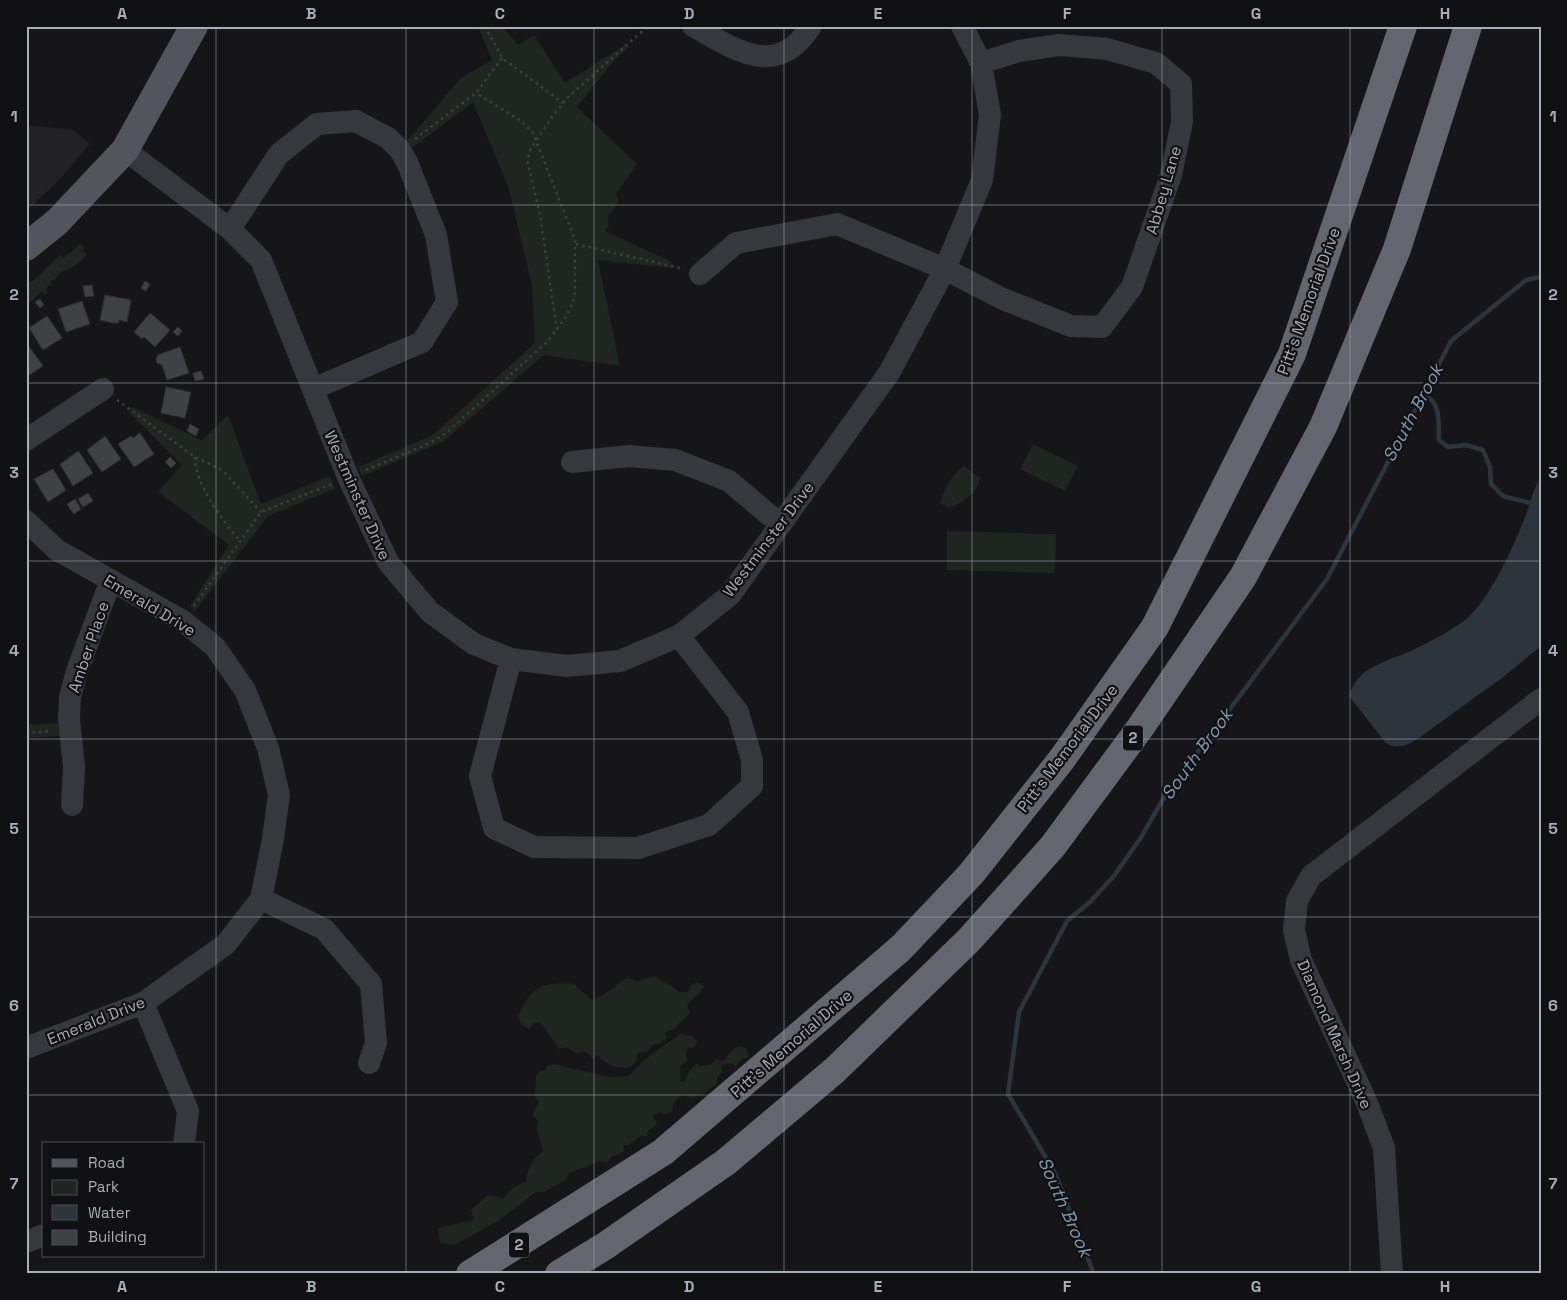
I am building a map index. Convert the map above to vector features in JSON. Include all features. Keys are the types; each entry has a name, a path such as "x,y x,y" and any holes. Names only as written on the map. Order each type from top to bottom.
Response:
{"highway":[{"name":"Pitt's Memorial Drive","path":"470,1274 663,1152 901,948 971,874 1062,759 1150,635 1292,354 1403,26"},
{"name":"2","path":"559,1274 613,1241 726,1162 835,1070 969,940 1053,846 1140,728 1243,577 1323,428 1397,249 1468,26"},
{"path":"451,1274 566,1214"}],"main road":[{"path":"26,247 57,222 126,150 194,26"}],"street":[{"path":"693,26 742,54 775,57 801,42 811,26"},
{"name":"Westminster Drive","path":"126,150 230,229 261,260 348,478 388,562 430,612 474,644 511,659 567,666 620,661 679,636 730,595 889,373 945,269 982,180 990,115 981,63 962,26"},
{"name":"Abbey Lane","path":"945,269 1002,299 1071,326 1102,327 1132,287 1171,175 1182,122 1181,84 1156,63 1107,49 1059,45 1019,51 981,63"},
{"path":"230,229 279,154 317,124 356,121 388,138 400,150 436,235 447,302 422,342 312,389"},
{"path":"700,274 736,243 837,224 945,269"},
{"path":"26,440 103,390"},
{"path":"572,462 629,456 675,460 729,481 780,524"},
{"name":"Emerald Drive","path":"26,521 57,550 183,621 214,647 245,690 268,748 278,795 273,839 261,899 226,944 143,1004 26,1048"},
{"name":"Amber Place","path":"72,805 74,767 69,709 73,684 111,580"},
{"path":"511,659 480,776 494,828 534,847 638,848 709,825 752,786 752,760 738,712 679,636"},
{"name":"Diamond Marsh Drive","path":"1392,1274 1384,1148 1367,1103 1301,960 1294,930 1297,901 1311,876 1324,865 1541,700"},
{"path":"261,899 324,929 371,984 376,1043 368,1063"},
{"path":"143,1004 188,1111 184,1142"},
{"path":"26,1242 42,1236"}],"path":[{"path":"485,26 502,58 563,103"},
{"path":"557,330 540,215 528,163 529,152 563,103 578,87 648,26"},
{"path":"400,150 476,93 502,58"},
{"path":"360,472 441,437 534,354 557,330 567,315 574,297 576,244 556,188 532,133 525,124 476,93"},
{"path":"576,244 653,260 700,274"},
{"path":"103,390 195,457 222,470 260,512"},
{"path":"195,457 196,467 208,496 239,540"},
{"path":"183,621 260,512 335,484"},
{"path":"26,733 70,730"}],"shaded area":[{"path":"26,125 73,130 90,144 57,182 26,211"}],"green space":[{"path":"478,26 502,26 518,45 534,35 565,83 626,44 629,47 611,64 577,107 637,164 616,194 619,201 608,217 609,226 605,231 672,262 671,268 598,260 620,366 544,355 444,441 362,476 358,467 433,435 535,343 532,285 508,186 473,102 412,148 407,141 461,78 492,60"},
{"path":"80,244 84,248 83,251 87,254 85,257 72,268 61,272 57,278 50,282 53,286 49,285 46,289 48,292 45,294 41,292 26,306 26,282 33,281 60,255 64,258"},
{"path":"132,407 202,440 228,415 261,504 330,476 335,489 268,516 195,611 190,606 229,545 158,492 182,465 129,412"},
{"path":"1033,444 1078,466 1065,491 1020,469"},
{"path":"964,466 980,478 979,483 969,497 949,508 940,503 941,498 952,477"},
{"path":"947,531 1056,534 1055,573 947,570"},
{"path":"58,723 60,736 26,738 26,725"},
{"path":"654,976 679,992 688,992 691,985 697,982 704,986 687,1006 690,1012 687,1017 676,1028 664,1033 667,1038 658,1044 654,1044 646,1052 637,1053 637,1060 631,1067 621,1068 613,1066 605,1062 598,1055 592,1058 584,1050 578,1054 566,1047 559,1049 541,1023 534,1023 529,1029 522,1025 518,1016 533,992 545,985 574,984 592,1000 602,996 627,978 638,981"},
{"path":"680,1034 692,1036 697,1041 695,1047 688,1048 686,1052 687,1061 680,1066 681,1082 685,1081 696,1063 700,1066 710,1065 716,1059 723,1061 735,1048 746,1048 749,1057 745,1059 743,1057 736,1066 731,1063 721,1065 722,1072 717,1078 717,1083 702,1095 698,1094 694,1098 683,1095 676,1100 672,1112 664,1114 659,1112 653,1116 657,1124 648,1131 647,1137 642,1135 629,1145 624,1145 623,1152 611,1157 608,1162 600,1161 569,1173 566,1180 544,1192 536,1192 498,1221 454,1245 440,1243 438,1228 474,1220 471,1210 488,1195 504,1198 513,1188 526,1181 531,1164 543,1151 537,1129 538,1121 532,1115 539,1102 535,1097 536,1076 540,1071 545,1071 548,1065 554,1064 609,1077 629,1076 644,1060"}],"water":[{"path":"1541,477 1541,646 1503,677 1419,738 1407,745 1395,746 1386,743 1349,696 1353,686 1365,672 1438,637 1464,621 1474,612 1502,569"}],"building":[{"path":"145,281 150,284 146,291 141,288"},
{"path":"92,285 94,296 85,297 83,286"},
{"path":"105,295 131,300 127,322 119,320 118,323 113,323 100,320"},
{"path":"40,299 44,305 40,308 35,302"},
{"path":"82,301 90,324 66,332 58,309"},
{"path":"150,313 170,330 155,347 144,337 142,339 134,332"},
{"path":"47,316 62,338 43,350 29,328"},
{"path":"178,327 182,331 178,336 173,332"},
{"path":"28,345 43,366 26,377 26,346"},
{"path":"180,347 189,373 167,380 162,365 157,363 156,359 158,355"},
{"path":"201,371 204,379 195,381 193,373"},
{"path":"166,387 191,392 185,418 161,413"},
{"path":"190,424 199,429 196,436 187,431"},
{"path":"140,433 154,454 134,467 118,444"},
{"path":"105,436 121,459 102,472 87,450"},
{"path":"79,452 93,473 73,486 60,464"},
{"path":"170,457 176,463 171,468 165,462"},
{"path":"53,469 66,490 48,502 34,479"},
{"path":"88,493 93,501 83,507 78,499"},
{"path":"75,499 81,509 74,514 67,504"}],"waterway":[{"name":"South Brook","path":"1094,1274 1055,1173 1008,1094 1019,1012 1067,921 1090,902 1113,877 1140,839 1165,796 1327,579 1451,341 1526,280 1541,277"},
{"path":"1424,395 1430,398 1436,408 1439,420 1439,440 1448,447 1466,445 1483,450 1490,467 1491,484 1503,496 1530,503"}]}
